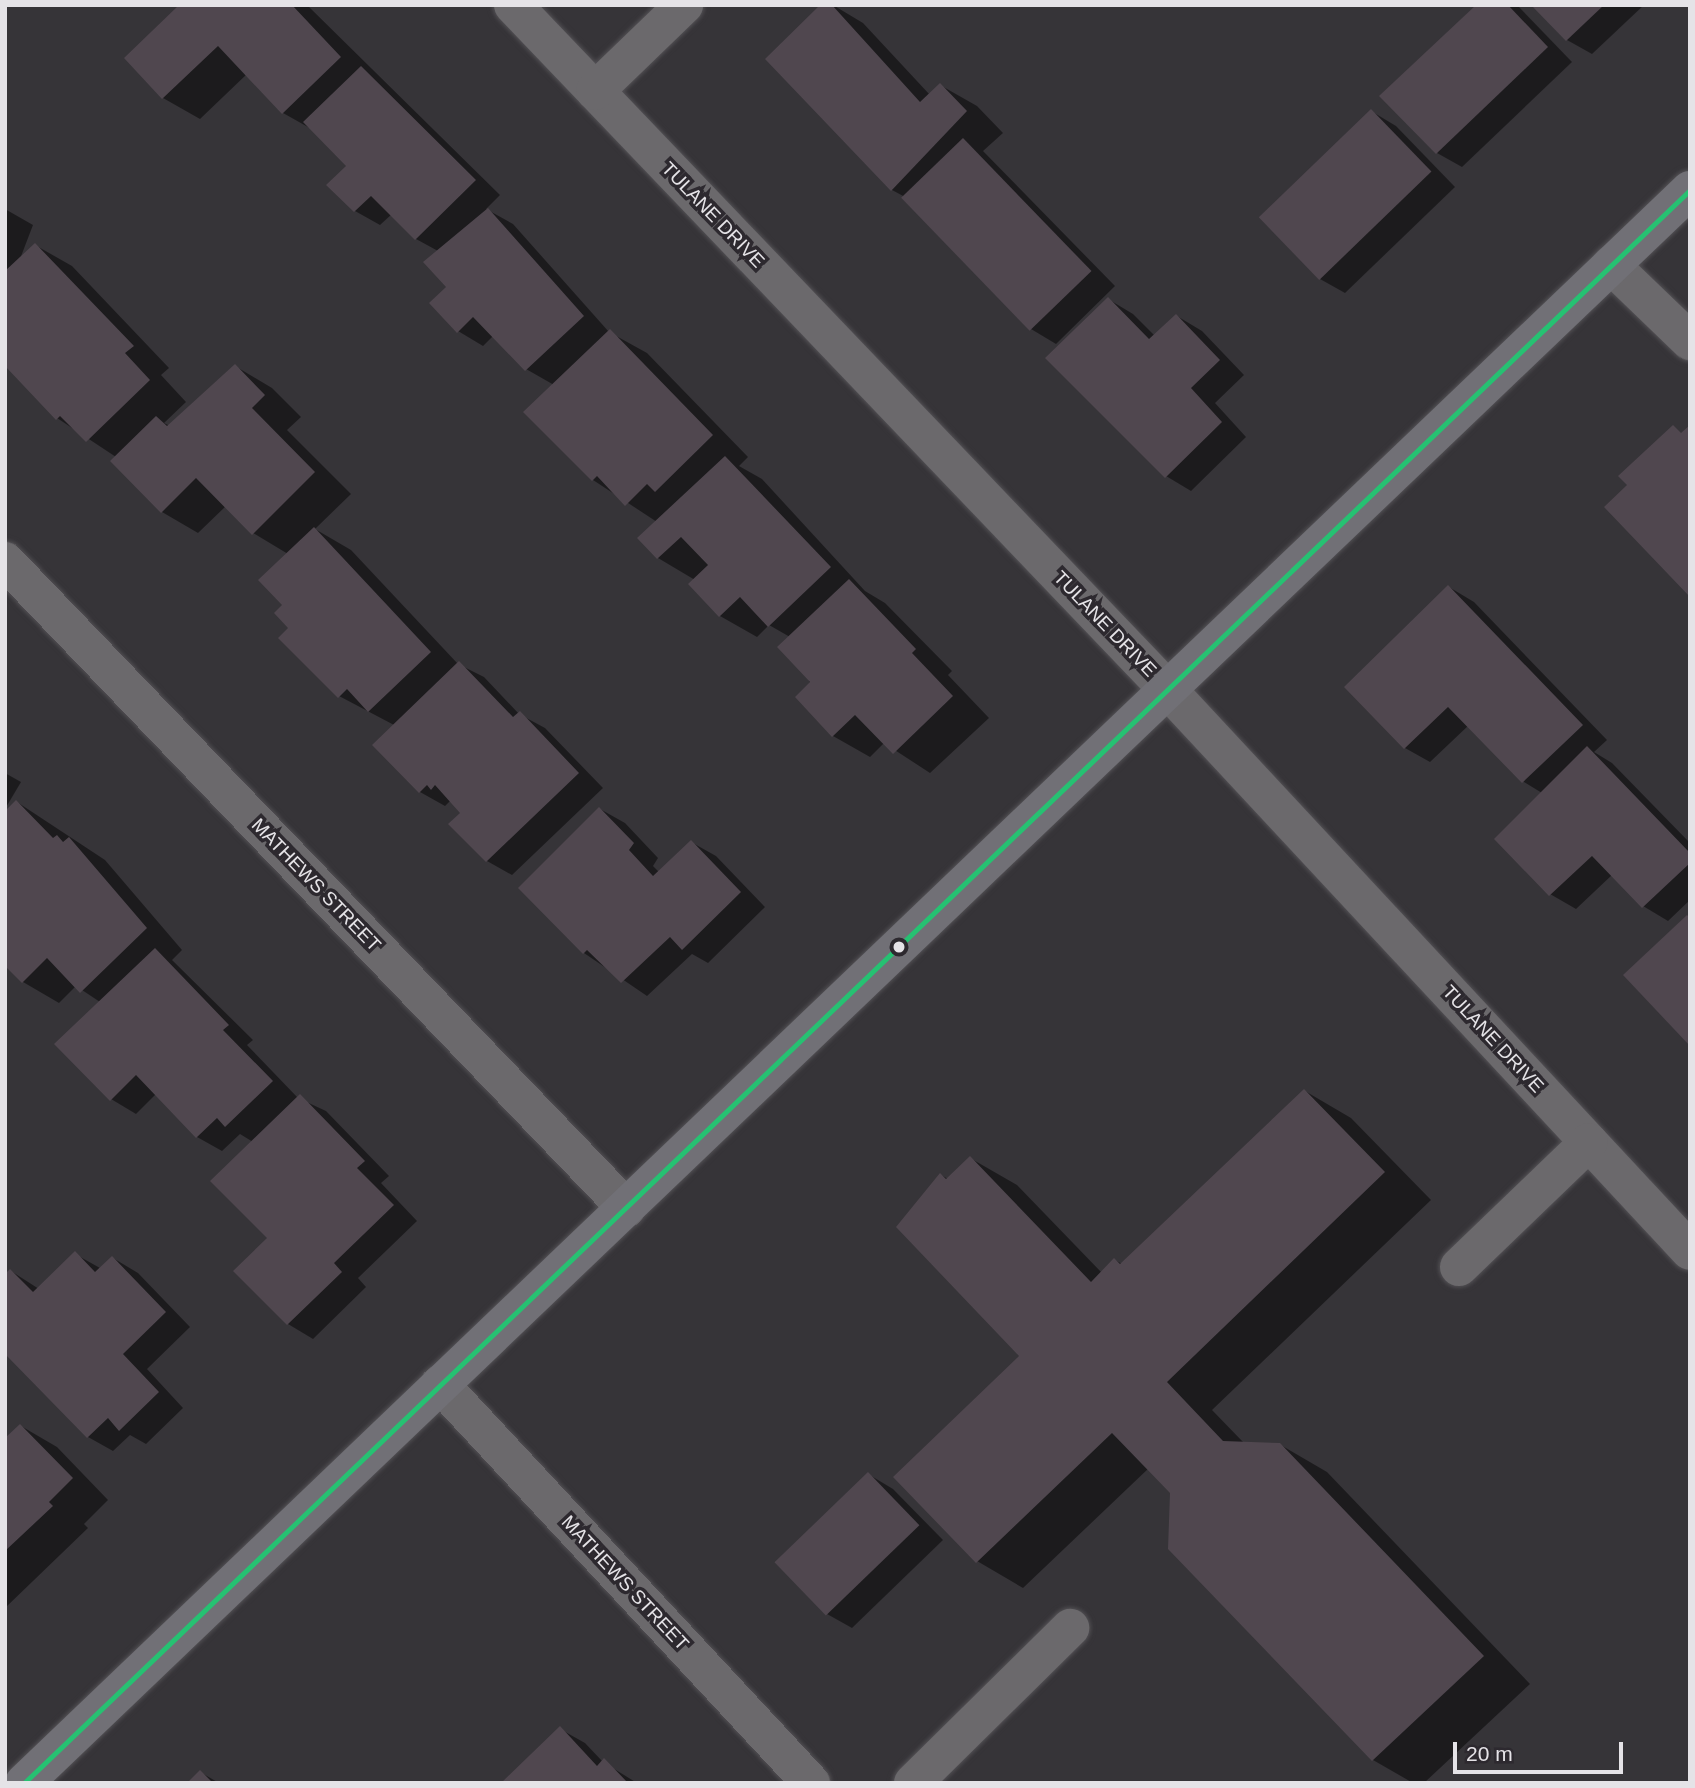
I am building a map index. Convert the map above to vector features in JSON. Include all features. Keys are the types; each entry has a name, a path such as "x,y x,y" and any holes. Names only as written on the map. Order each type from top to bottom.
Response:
{"main road":[{"path":"24,1783 1690,190"}],"street":[{"name":"TULANE DRIVE","path":"513,5 1168,690 1690,1251"},
{"path":"595,91 684,5"},
{"path":"1611,265 1690,341"},
{"name":"MATHEWS STREET","path":"5,561 626,1208"},
{"path":"1459,1267 1589,1142"},
{"name":"MATHEWS STREET","path":"440,1384 811,1783"},
{"path":"913,1783 1070,1628"}],"building":[{"path":"179,5 292,5 341,57 282,114 218,46 162,99 124,58"},
{"path":"820,5 832,5 920,102 940,83 967,111 891,191 765,59"},
{"path":"1476,5 1508,5 1548,47 1436,154 1379,96"},
{"path":"1531,5 1604,5 1566,41"},
{"path":"361,66 476,180 415,240 371,196 354,212 326,185 346,166 303,122"},
{"path":"1371,109 1431,172 1319,280 1259,217"},
{"path":"963,138 1092,271 1030,331 901,198"},
{"path":"488,208 584,316 525,371 473,317 457,333 429,303 446,287 423,262"},
{"path":"35,243 134,346 125,353 150,380 86,442 60,416 56,420 5,366 5,271"},
{"path":"1108,297 1149,339 1176,314 1220,360 1191,388 1222,422 1165,478 1045,358"},
{"path":"610,329 713,435 655,492 647,484 625,506 597,476 592,481 523,412"},
{"path":"235,364 265,395 252,408 315,472 252,535 196,478 161,513 110,461 156,416 167,426"},
{"path":"1673,425 1681,433 1690,425 1690,597 1604,507 1627,485 1618,476"},
{"path":"725,456 831,567 768,627 740,597 719,617 688,584 708,565 681,537 657,559 637,538"},
{"path":"314,527 431,652 368,712 347,689 338,698 278,638 288,628 274,613 282,605 258,580"},
{"path":"849,579 916,649 912,653 953,696 893,754 855,715 832,737 795,697 810,682 777,647"},
{"path":"1448,585 1583,725 1522,783 1448,707 1404,749 1344,687"},
{"path":"459,661 513,717 520,711 579,773 486,862 448,824 460,813 435,785 431,790 427,785 419,793 372,745"},
{"path":"1587,746 1690,853 1690,863 1642,908 1592,856 1549,896 1494,839"},
{"path":"16,800 53,838 57,835 63,842 69,837 147,928 80,993 47,958 22,983 5,966 5,811"},
{"path":"599,807 634,843 629,850 653,876 691,840 741,892 682,950 670,937 621,983 587,950 583,954 518,888"},
{"path":"1687,915 1690,918 1690,1046 1623,975"},
{"path":"155,948 229,1025 223,1030 273,1081 225,1127 217,1118 196,1138 136,1075 110,1101 54,1044"},
{"path":"1304,1089 1385,1172 1167,1382 1223,1441 1280,1443 1484,1656 1372,1761 1168,1549 1170,1493 1112,1433 976,1563 893,1477 1019,1356 896,1227 940,1173 946,1179 970,1156 1091,1282 1114,1258 1120,1264"},
{"path":"300,1094 365,1161 357,1168 394,1205 334,1263 342,1272 287,1325 233,1271 267,1238 210,1181"},
{"path":"75,1251 95,1272 112,1256 166,1312 123,1354 159,1392 119,1431 108,1418 87,1438 5,1354 5,1274 10,1269 33,1292"},
{"path":"20,1424 73,1478 49,1502 53,1506 5,1551 5,1438"},
{"path":"868,1472 919,1525 826,1616 774,1562"},
{"path":"560,1726 597,1766 604,1758 628,1783 501,1783"},
{"path":"200,1770 213,1783 187,1783"}],"transit line":[{"path":"24,1783 1690,190"}]}
